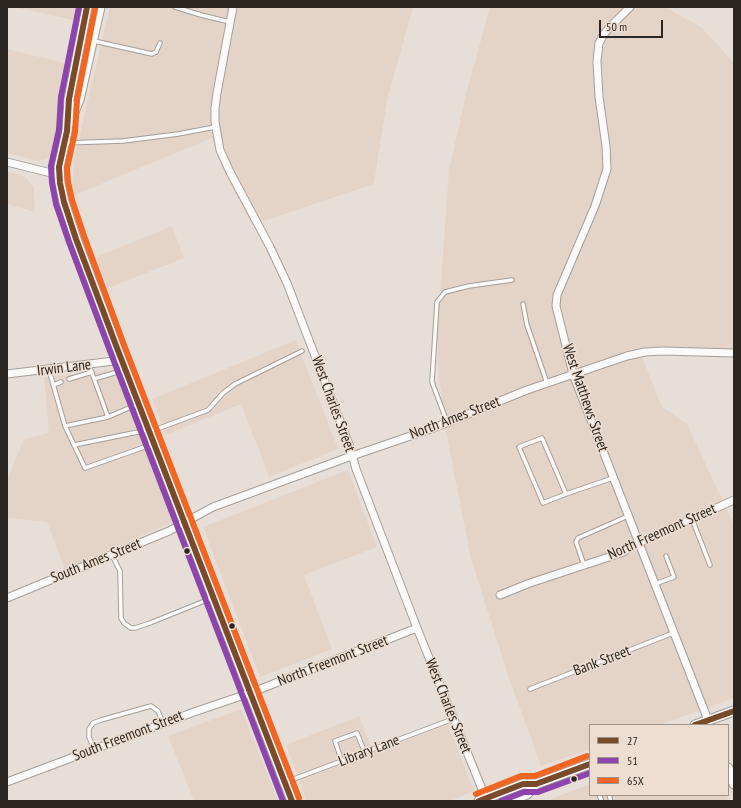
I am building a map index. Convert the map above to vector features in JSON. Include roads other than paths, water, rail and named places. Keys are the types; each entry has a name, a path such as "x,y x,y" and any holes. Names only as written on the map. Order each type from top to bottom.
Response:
{"main road":[{"path":"67,131 69,99 87,7"},
{"path":"100,7 79,100 64,143 59,175 64,202 76,239 138,404 292,801"},
{"path":"709,723 734,711"},
{"path":"484,800 523,784 536,784 589,766"},
{"path":"729,771 734,784"},
{"path":"508,801 527,794 536,784"}],"street":[{"name":"West Charles Street","path":"233,7 217,93 215,127 217,140 224,159 287,282 356,469 417,628 454,719 484,800"},
{"name":"West Matthews Street","path":"630,7 609,28 599,43 597,61 599,97 606,146 607,169 595,206 557,295 556,306 573,374 709,723"},
{"path":"7,162 59,175"},
{"name":"North Ames Street","path":"184,523 213,508 352,455 447,422 547,383 627,356 645,352 663,351 734,353"},
{"name":"Irwin Lane","path":"7,374 90,368 122,360"},
{"name":"North Freemont Street","path":"500,595 530,583 624,552 628,548 638,543 734,500"},
{"name":"South Ames Street","path":"7,598 169,532 184,523"},
{"name":"North Freemont Street","path":"250,693 417,628"},
{"name":"South Freemont Street","path":"7,782 163,723 250,693"}],"lane":[{"path":"95,7 98,18"},
{"path":"175,7 230,22"},
{"path":"93,40 152,54 156,52 160,43"},
{"path":"64,143 123,141 178,134 215,127"},
{"path":"447,422 432,382 437,302 445,292 468,286 512,280"},
{"path":"523,304 527,325 547,383"},
{"path":"74,446 162,428 208,410 223,393 235,384 302,351"},
{"path":"69,379 90,368 108,416"},
{"path":"94,379 125,369"},
{"path":"49,370 65,426 85,468 154,444"},
{"path":"53,385 61,382"},
{"path":"65,426 108,416 138,404"},
{"path":"566,494 542,438 519,447 542,502 566,494 613,478"},
{"path":"584,565 576,542 578,538 628,516"},
{"path":"692,519 710,565"},
{"path":"112,555 120,571 122,618 124,623 131,628 150,623 213,598"},
{"path":"654,584 674,576 666,556"},
{"name":"Bank Street","path":"530,689 673,633"},
{"path":"94,749 89,737 91,724 151,706 158,711 163,723"},
{"name":"Library Lane","path":"284,783 454,719"},
{"path":"342,762 335,741 340,739 358,733 365,753"}]}
